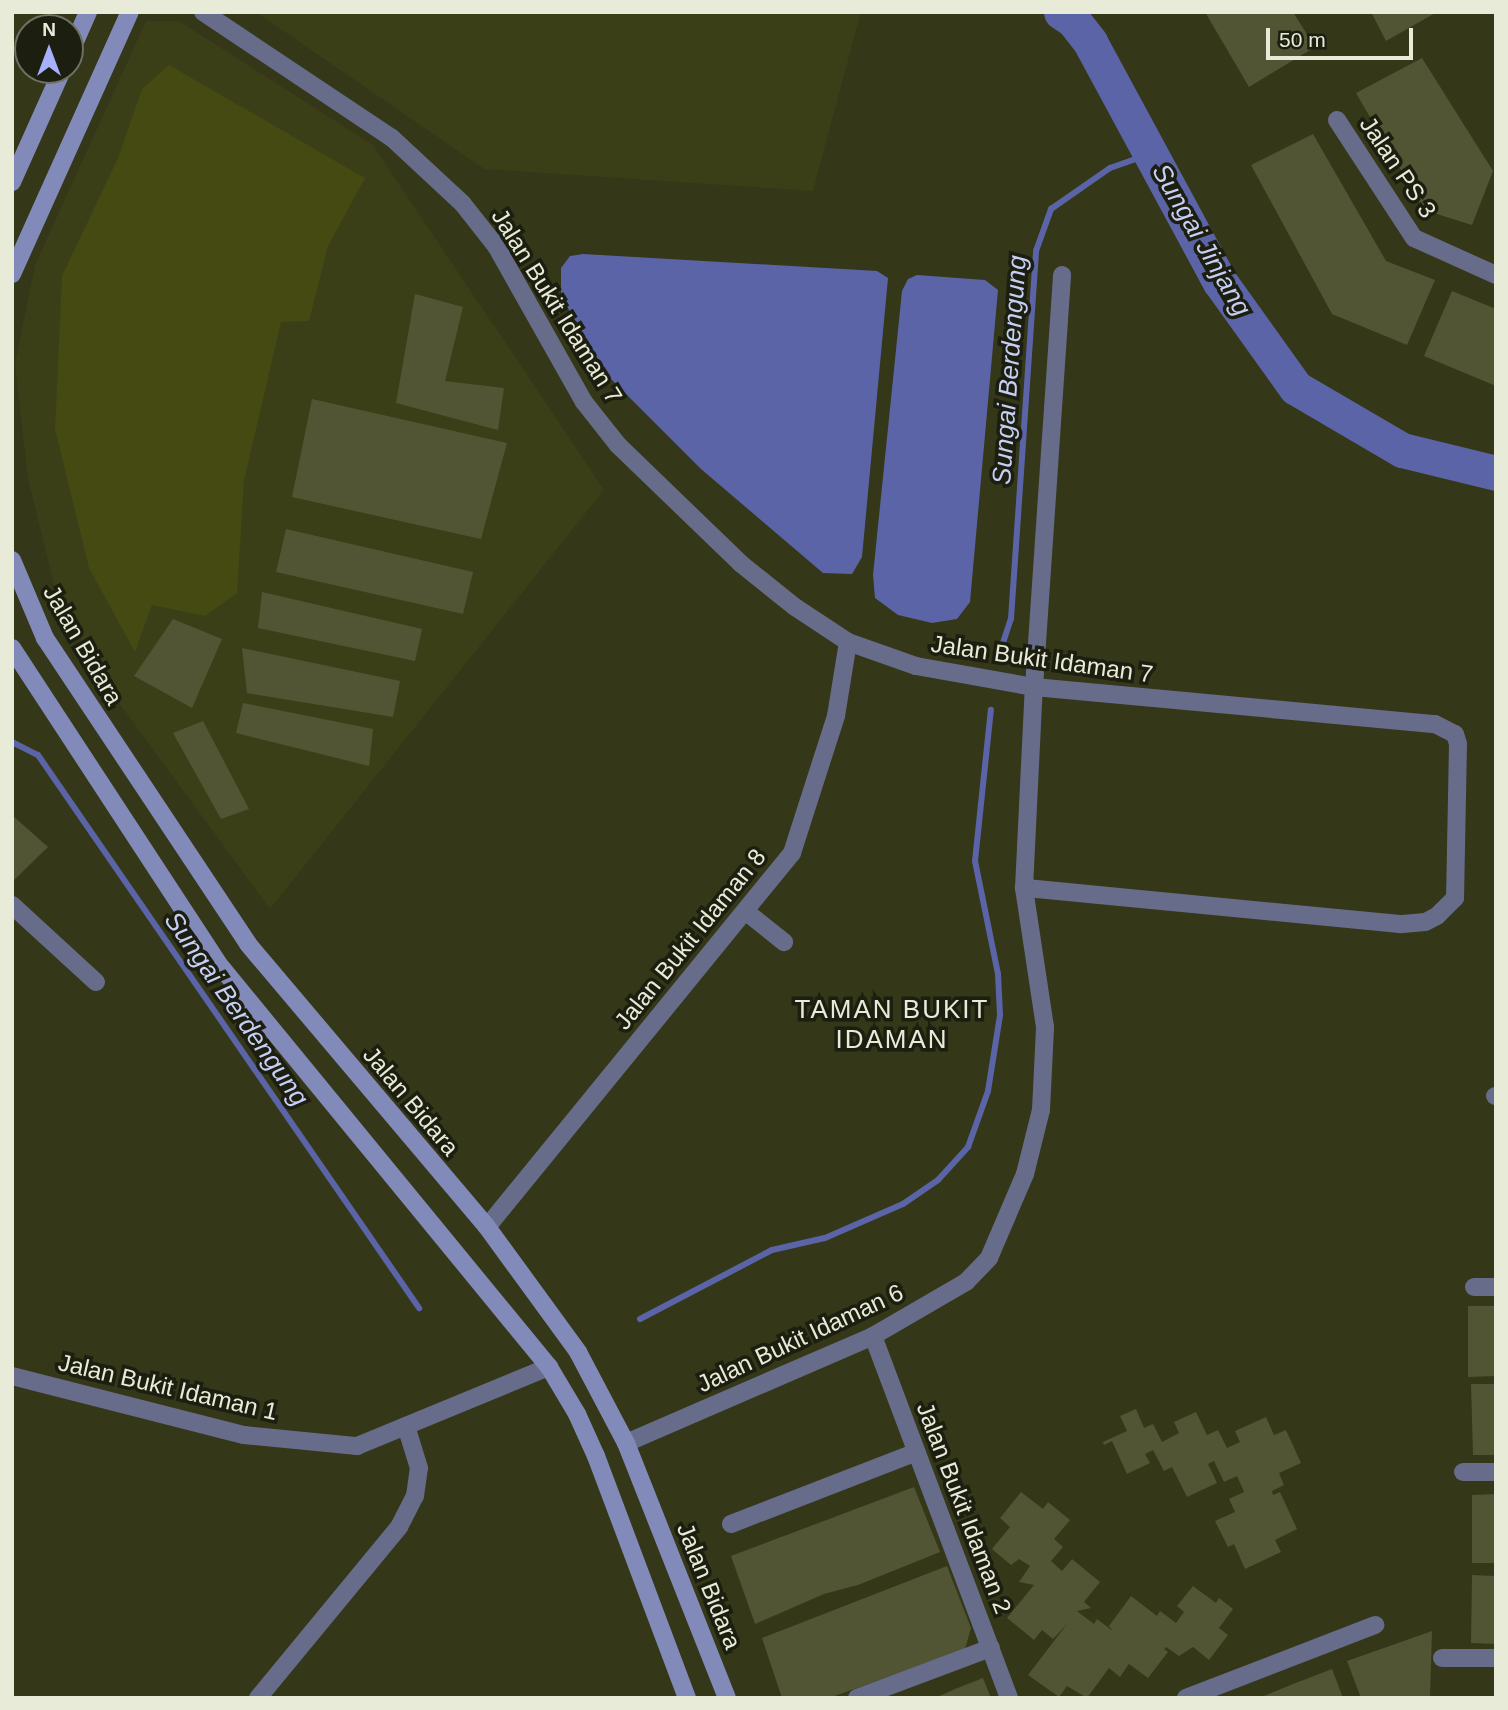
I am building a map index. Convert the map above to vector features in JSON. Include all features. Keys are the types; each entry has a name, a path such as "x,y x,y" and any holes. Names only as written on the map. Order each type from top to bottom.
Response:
{"main road":[{"path":"12,274 130,12"},
{"path":"12,182 56,84"},
{"name":"Jalan Bidara","path":"12,560 46,638 247,944 487,1227 578,1352 626,1443 727,1698"},
{"path":"12,648 221,967 549,1367 577,1414 596,1456 687,1698"}],"street":[{"name":"Jalan Bukit Idaman 7","path":"204,12 392,138 462,203 496,246 584,402 618,445 740,563 795,607 848,642 916,666 1034,687 1435,724 1455,734 1460,754 1455,898 1437,916 1425,922 1400,924 1024,888"},
{"name":"Jalan PS 3","path":"1337,120 1414,238 1496,275"},
{"name":"Jalan Bukit Idaman 6","path":"626,1443 873,1336 966,1282 989,1258 1026,1174 1041,1110 1045,1027 1024,888 1034,687 1062,275"},
{"name":"Jalan Bukit Idaman 8","path":"487,1227 792,853 836,716 848,642"},
{"path":"12,905 96,982"},
{"path":"745,911 784,942"},
{"path":"1474,1287 1496,1287"},
{"name":"Jalan Bukit Idaman 2","path":"873,1336 1009,1698"},
{"name":"Jalan Bukit Idaman 1","path":"12,1376 244,1435 357,1446 549,1367"},
{"path":"258,1698 399,1527 415,1496 419,1468 406,1426"},
{"path":"731,1524 917,1452"},
{"path":"1464,1472 1496,1472"},
{"path":"1186,1698 1376,1625"},
{"path":"857,1698 991,1648"},
{"path":"1442,1658 1496,1658"}],"shaded area":[{"path":"256,12 861,12 813,191 484,169"},
{"path":"146,21 179,21 373,145 604,490 270,909 105,684 55,589 28,479 15,364 35,265"},
{"path":"169,65 365,178 328,246 309,321 281,322 244,481 237,593 205,616 152,605 135,652 89,568 55,429 62,276 118,158 142,89"}],"water":[{"path":"583,254 877,271 888,278 862,557 852,574 823,573 701,469 606,374 561,296 561,268 570,256"},
{"path":"917,275 985,280 998,290 970,602 957,619 932,623 898,615 875,598 873,575 902,291 908,279"}],"building":[{"path":"1205,12 1293,12 1315,47 1249,87"},
{"path":"1371,12 1437,12 1386,41"},
{"path":"1422,58 1493,171 1472,225 1424,210 1356,93"},
{"path":"1313,134 1386,261 1435,280 1407,345 1332,314 1251,165"},
{"path":"1452,291 1496,309 1496,386 1424,356"},
{"path":"415,294 463,307 445,381 504,388 498,430 396,403"},
{"path":"312,399 507,443 481,539 292,497"},
{"path":"286,529 473,572 463,614 276,572"},
{"path":"262,592 422,629 415,661 258,628"},
{"path":"173,619 222,639 192,708 134,676"},
{"path":"242,648 400,681 393,717 247,693"},
{"path":"243,703 373,729 369,766 236,733"},
{"path":"203,721 249,809 221,819 173,733"},
{"path":"12,815 48,847 12,882"},
{"path":"1468,1306 1496,1306 1496,1376 1468,1377"},
{"path":"1471,1384 1496,1384 1496,1455 1473,1455"},
{"path":"1136,1409 1144,1428 1153,1424 1162,1442 1179,1433 1174,1422 1196,1412 1207,1435 1218,1430 1227,1448 1240,1442 1235,1431 1266,1417 1274,1435 1286,1430 1301,1463 1279,1473 1284,1485 1272,1491 1273,1495 1280,1492 1297,1529 1275,1540 1281,1552 1245,1569 1234,1544 1228,1547 1215,1521 1235,1512 1229,1499 1244,1492 1237,1476 1224,1482 1214,1461 1208,1464 1217,1483 1187,1497 1172,1467 1164,1471 1153,1450 1145,1454 1150,1463 1127,1474 1112,1441 1104,1445 1103,1442 1127,1431 1120,1416"},
{"path":"914,1487 940,1552 858,1585 824,1594 755,1624 731,1556"},
{"path":"1021,1492 1043,1509 1048,1502 1070,1520 1054,1539 1063,1547 1051,1561 1062,1571 1072,1559 1100,1582 1084,1602 1091,1608 1077,1611 1094,1624 1097,1619 1113,1631 1109,1626 1131,1596 1157,1616 1160,1611 1176,1623 1184,1612 1177,1606 1193,1586 1216,1603 1219,1598 1233,1609 1219,1628 1228,1635 1209,1660 1193,1647 1179,1656 1166,1647 1164,1649 1168,1652 1148,1678 1129,1664 1120,1677 1109,1668 1087,1698 1067,1686 1059,1697 1028,1675 1067,1624 1053,1639 1042,1630 1034,1640 1007,1618 1034,1585 1019,1582 1030,1566 1019,1559 1011,1565 992,1549 1010,1527 1000,1518"},
{"path":"1496,1494 1496,1563 1472,1563 1472,1495"},
{"path":"947,1566 971,1628 965,1649 829,1698 782,1698 762,1638"},
{"path":"1472,1575 1496,1576 1496,1644 1471,1643"},
{"path":"1432,1631 1430,1698 1361,1698 1347,1661"},
{"path":"1332,1669 1343,1698 1259,1698 1293,1684"},
{"path":"983,1678 991,1698 935,1698 955,1689"}],"waterway":[{"name":"Sungai Jinjang","path":"1061,12 1073,20 1090,42 1220,282 1296,388 1402,450 1496,473"},
{"name":"Sungai Berdengung","path":"1001,649 1011,619 1036,251 1051,209 1110,168 1150,154"},
{"name":"Sungai Berdengung","path":"640,1319 772,1250 825,1238 903,1204 938,1180 968,1147 988,1091 1000,1015 998,974 975,861 991,710"},
{"name":"Sungai Berdengung","path":"12,742 38,755 419,1308"}],"district":[{"name":"TAMAN BUKIT IDAMAN","path":"892,1025"}]}
